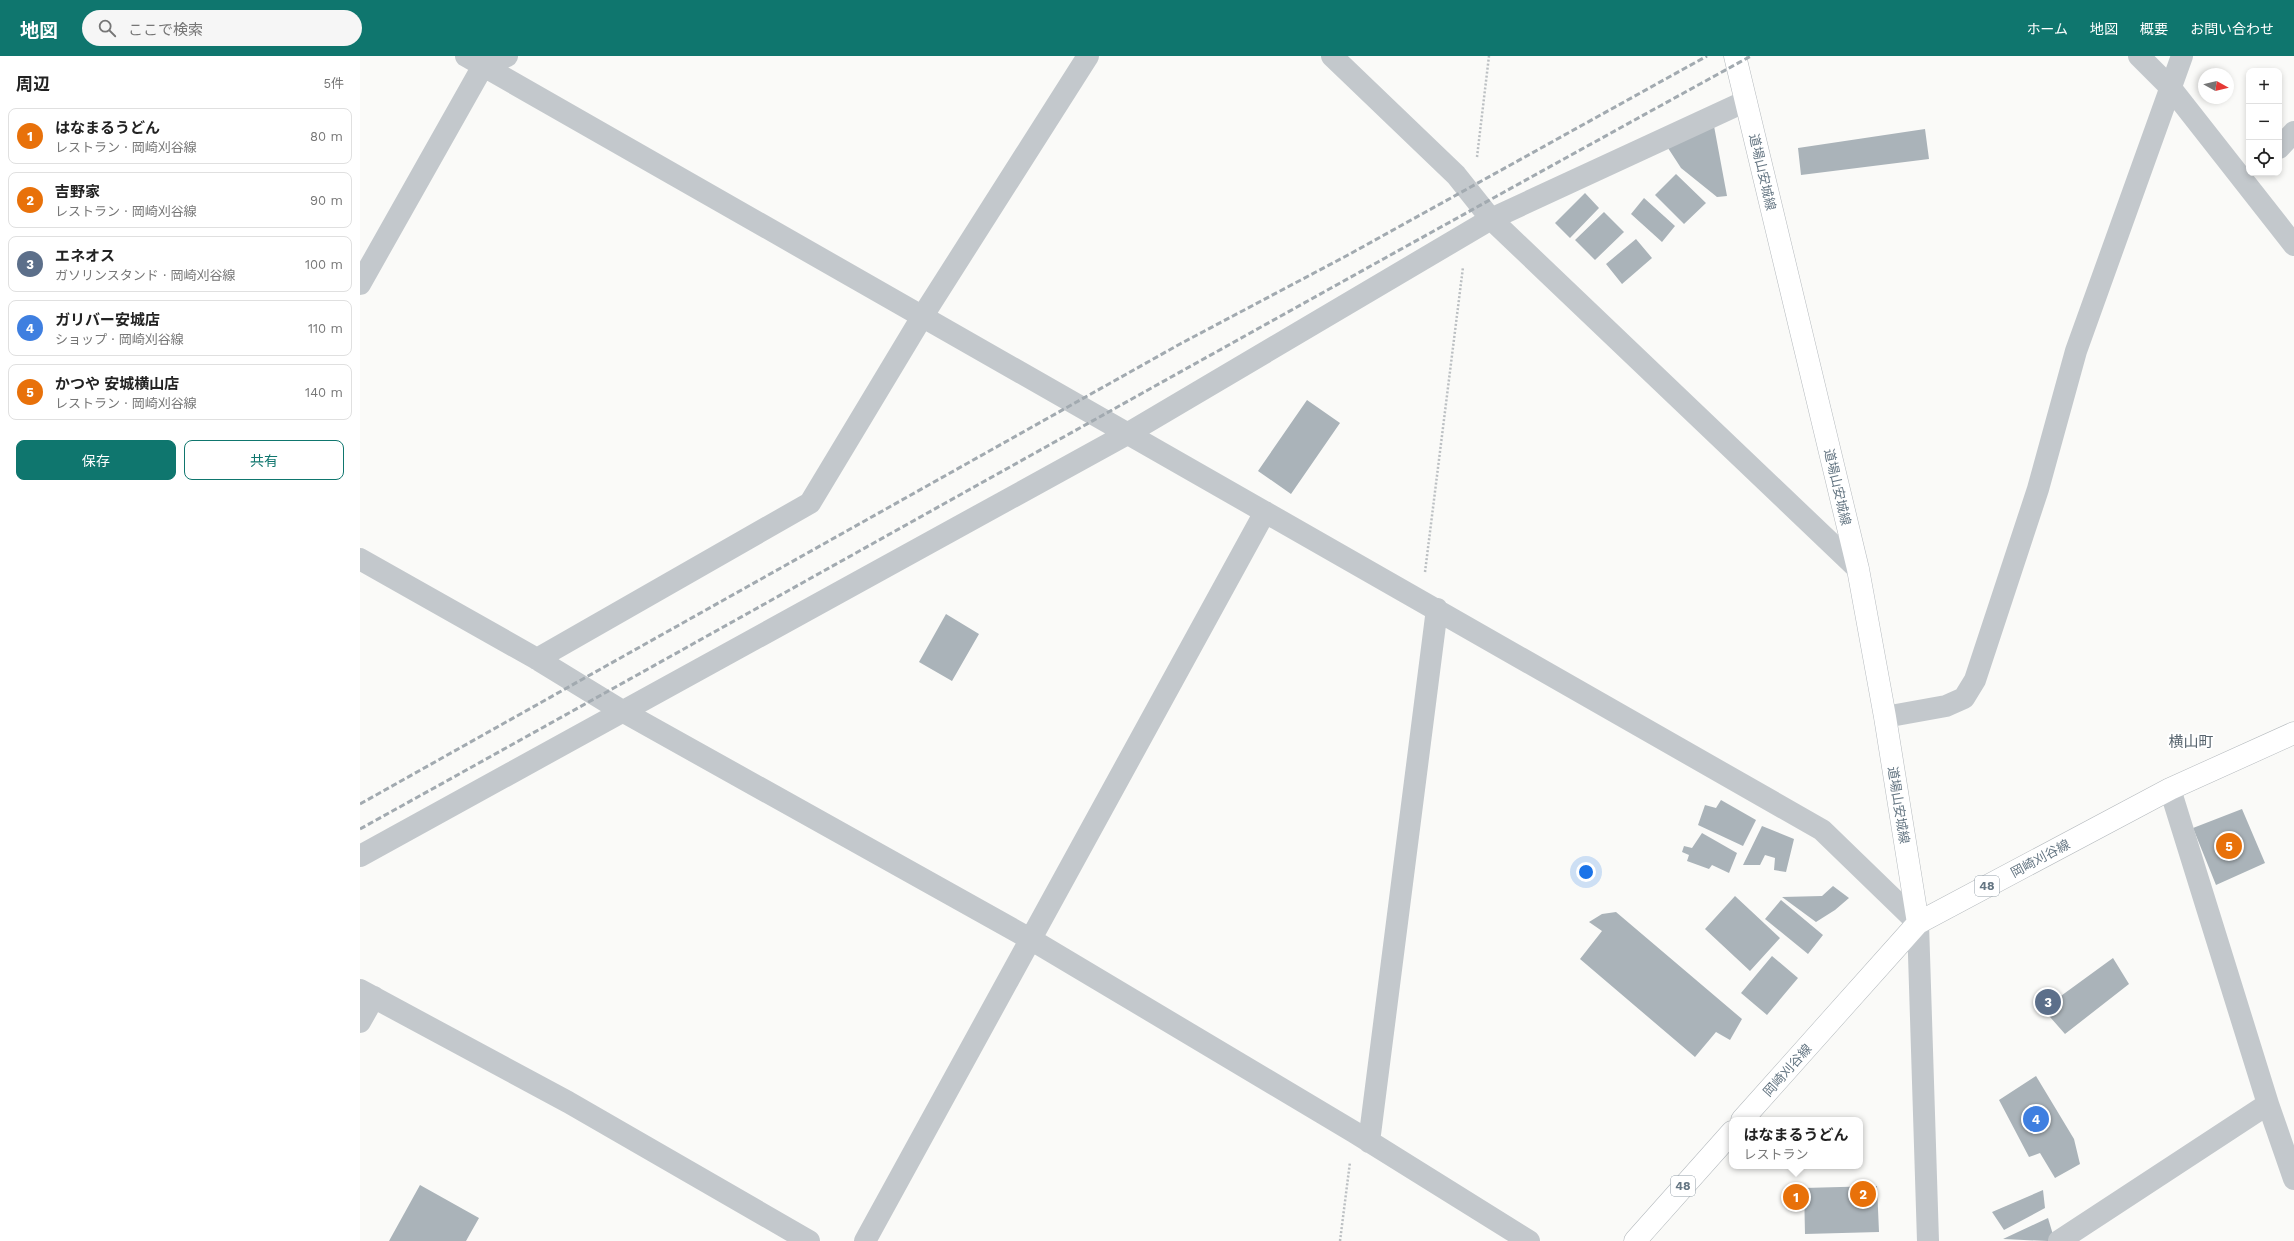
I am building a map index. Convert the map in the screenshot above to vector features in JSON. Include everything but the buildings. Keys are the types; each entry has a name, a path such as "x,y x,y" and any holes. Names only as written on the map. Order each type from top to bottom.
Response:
{"main road":[{"name":"道場山安城線","path":"1735,56 1858,569 1885,717 1918,923"},
{"name":"岡崎刈谷線","path":"1745,1117 1918,923 2170,789 2294,733"},
{"name":"48","path":"1635,1241 1729,1135"}],"street":[{"path":"474,61 507,56"},
{"path":"538,659 810,503 922,317 1088,56"},
{"path":"1332,56 1456,175 1491,219 1858,569"},
{"path":"2139,56 2170,87 2251,178 2294,245"},
{"path":"1885,717 1946,706 1964,698 1975,680 2038,489 2076,351 2182,56"},
{"path":"360,284 474,61"},
{"path":"474,61 1822,830 1918,923 1928,1241"},
{"path":"360,856 1127,434 1491,219 1746,101"},
{"path":"2282,145 2294,132"},
{"path":"865,1241 1032,940 1265,512"},
{"path":"360,559 538,659 622,711 1032,940 1369,1142 1529,1241"},
{"path":"1369,1142 1437,609"},
{"path":"2170,789 2268,1104 2294,1179"},
{"path":"360,1022 367,994 568,1102 809,1241"},
{"path":"2059,1241 2268,1104"}],"path":[{"path":"1456,175 1477,158 1489,56"}],"railway":[{"path":"360,804 1180,344 1348,255 1707,56"},
{"path":"360,829 1403,248 1751,56"}],"place":[{"name":"かつや 安城横山店","path":"2229,846"},
{"name":"エネオス","path":"2048,1002"},
{"name":"ガリバー安城店","path":"2036,1119"},
{"name":"吉野家","path":"1863,1194"},
{"name":"はなまるうどん","path":"1796,1197"}],"district":[{"name":"横山町","path":"2191,742"}]}
